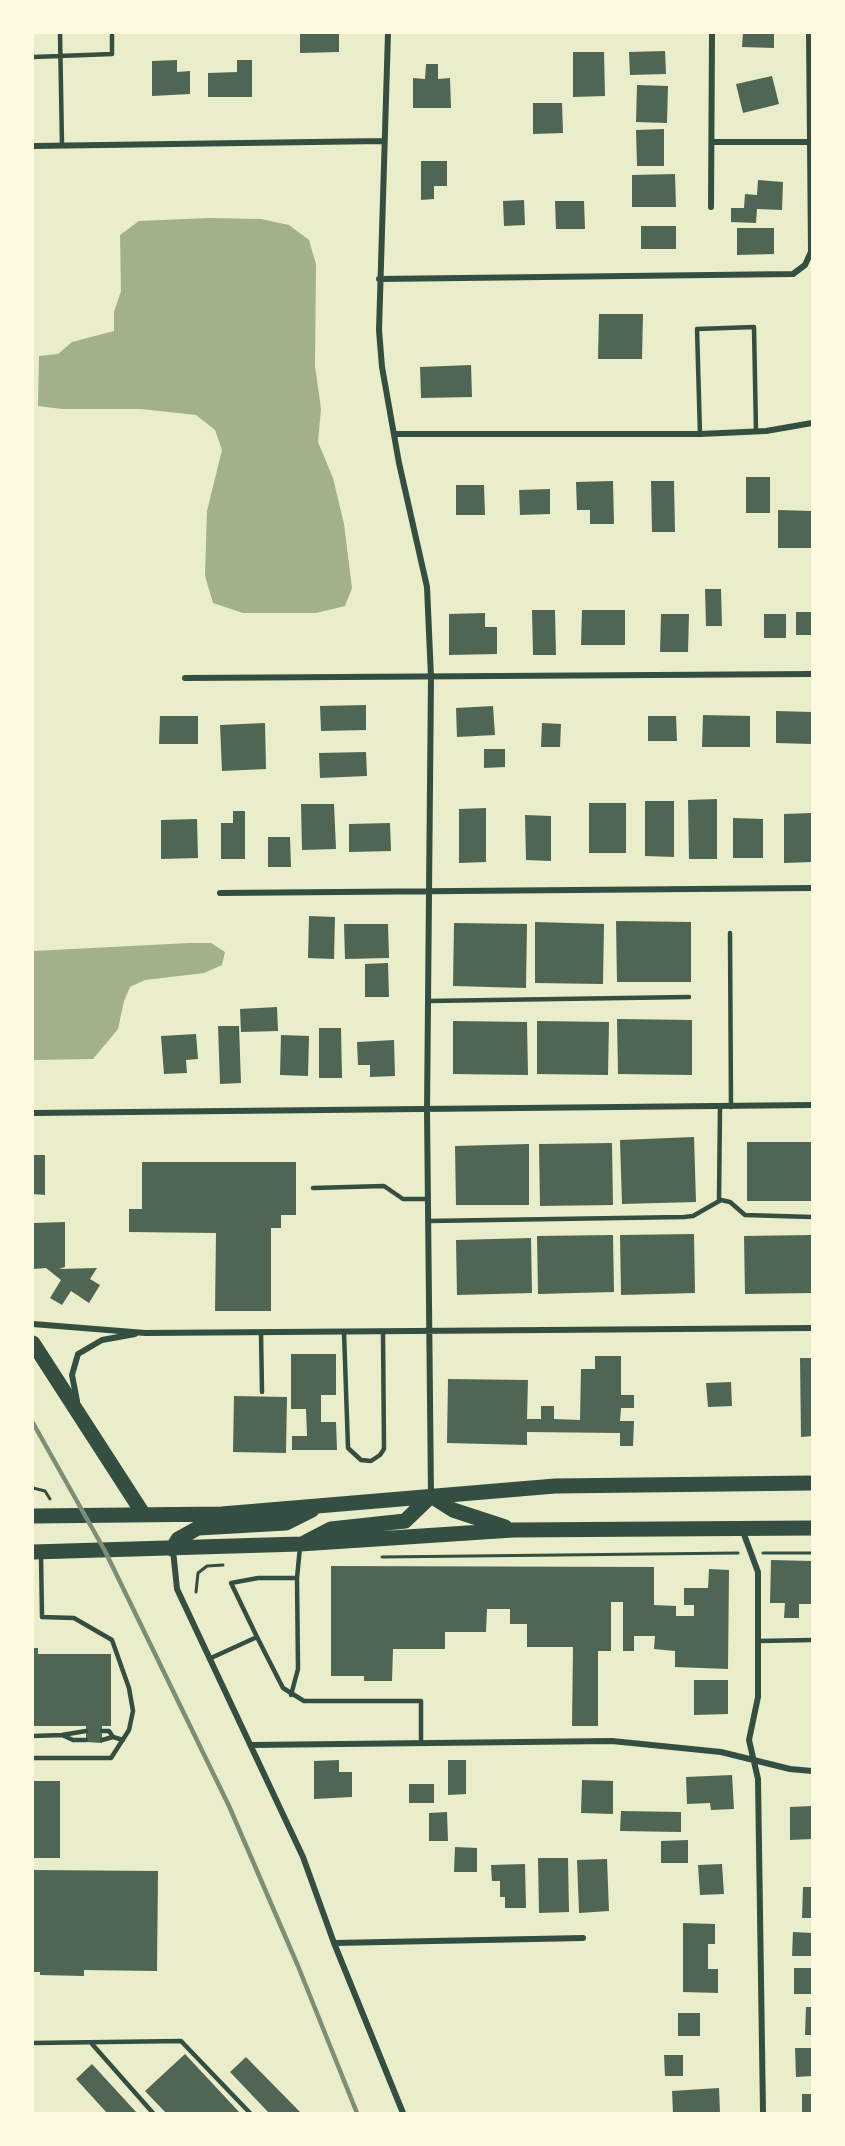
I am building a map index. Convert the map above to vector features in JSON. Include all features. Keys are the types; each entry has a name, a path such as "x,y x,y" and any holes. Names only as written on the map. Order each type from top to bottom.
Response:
{"main road":[{"path":"33,1343 144,1515"},
{"path":"33,1516 222,1514 555,1486 812,1483"},
{"path":"431,1496 453,1510 513,1530"},
{"path":"300,1544 331,1529 405,1521 431,1496"},
{"path":"172,1549 183,1536 198,1528 286,1523 317,1507"},
{"path":"37,1552 300,1544 513,1530 812,1528"}],"street":[{"path":"388,33 379,279 382,367 394,435 427,587 431,677 427,1111 431,1496"},
{"path":"711,207 712,33"},
{"path":"379,279 793,274 805,265 811,252 809,33"},
{"path":"33,146 383,141"},
{"path":"713,142 811,142"},
{"path":"394,435 700,434 756,431 812,423"},
{"path":"185,678 812,674"},
{"path":"220,893 812,888"},
{"path":"33,1113 812,1106"},
{"path":"33,1324 145,1333 812,1328"},
{"path":"79,1413 72,1375 78,1354 102,1340 145,1333"},
{"path":"742,1529 758,1572 758,1697 749,1740 758,1779 763,2113"},
{"path":"172,1549 177,1589 303,1857 334,1943 403,2113"},
{"path":"251,1745 612,1741 721,1752 790,1769 812,1771"},
{"path":"334,1943 583,1938"}],"lane":[{"path":"60,33 62,145"},
{"path":"33,57 112,54 112,33"},
{"path":"700,434 697,329 754,327 756,431"},
{"path":"730,933 731,1107"},
{"path":"428,1001 689,997"},
{"path":"719,1200 720,1107"},
{"path":"313,1188 384,1186 403,1199 428,1199"},
{"path":"428,1221 684,1217 703,1211 719,1200 730,1202 745,1215 812,1217"},
{"path":"261,1332 262,1392"},
{"path":"344,1332 348,1448 361,1460 370,1461 380,1455 384,1449 383,1332"},
{"path":"291,1695 298,1669 297,1578 300,1544"},
{"path":"37,1552 42,1617"},
{"path":"297,1578 258,1578 231,1584 283,1688 304,1701 421,1701 421,1743"},
{"path":"33,1617 74,1618 112,1641 129,1688 133,1711 129,1730 111,1758 33,1758"},
{"path":"211,1658 257,1637"},
{"path":"758,1641 812,1640"},
{"path":"33,1736 62,1736 86,1731"},
{"path":"102,1731 110,1731 113,1737"},
{"path":"62,1736 73,1740 86,1740"},
{"path":"102,1740 113,1737 123,1740"},
{"path":"33,2043 181,2041 250,2113"},
{"path":"92,2044 153,2113"}],"path":[{"path":"33,1488 50,1495 50,1504"},
{"path":"380,1557 812,1553"},
{"path":"196,1592 198,1573 207,1566 230,1564"}],"shaded area":[{"path":"208,218 261,219 289,225 309,240 316,264 315,366 321,409 318,442 333,478 344,524 352,588 345,606 316,613 243,613 213,603 205,576 207,511 222,450 215,430 196,415 141,409 62,409 38,406 39,356 58,354 72,342 114,331 114,312 121,291 120,235 139,221"},
{"path":"211,943 225,952 222,965 204,973 145,980 130,987 124,1001 118,1029 93,1059 33,1060 33,951"}],"building":[{"path":"300,33 339,33 339,52 300,53"},
{"path":"743,33 774,33 774,48 742,47"},
{"path":"665,51 666,74 630,75 629,52"},
{"path":"573,52 604,52 605,96 573,97"},
{"path":"177,60 177,72 190,71 190,94 152,96 152,61"},
{"path":"237,60 252,60 252,97 208,97 208,73 237,72"},
{"path":"426,64 438,64 438,79 450,78 451,108 413,108 413,78 425,79"},
{"path":"772,76 779,104 743,113 736,84"},
{"path":"637,85 668,86 667,123 636,122"},
{"path":"533,103 562,103 563,133 533,134"},
{"path":"664,129 664,166 637,166 636,130"},
{"path":"421,161 447,161 447,186 434,186 434,199 421,200"},
{"path":"675,174 676,207 632,207 632,175"},
{"path":"758,180 783,182 782,210 757,209 756,223 731,222 731,208 744,208 745,194 757,195"},
{"path":"524,200 525,225 504,226 503,201"},
{"path":"555,201 584,201 585,229 556,229"},
{"path":"641,226 676,226 676,249 641,249"},
{"path":"737,228 774,228 774,254 737,255"},
{"path":"599,314 643,314 642,359 598,359"},
{"path":"471,365 472,397 421,398 420,367"},
{"path":"746,477 770,477 770,513 746,513"},
{"path":"613,481 614,524 590,524 590,510 577,510 576,482"},
{"path":"651,481 674,481 675,532 652,532"},
{"path":"456,485 484,485 485,515 456,515"},
{"path":"550,489 550,514 520,515 519,490"},
{"path":"778,510 812,511 812,548 778,548"},
{"path":"705,589 721,589 722,626 706,626"},
{"path":"532,610 555,610 556,655 533,655"},
{"path":"582,610 625,610 625,645 581,645"},
{"path":"796,612 812,612 812,635 796,635"},
{"path":"485,613 485,627 497,627 497,654 449,655 449,614"},
{"path":"661,614 689,614 688,652 660,652"},
{"path":"764,614 786,614 786,638 764,638"},
{"path":"366,705 366,730 321,731 320,706"},
{"path":"493,706 495,735 457,737 456,708"},
{"path":"776,711 812,712 812,744 776,743"},
{"path":"703,715 750,716 750,747 702,747"},
{"path":"160,716 198,716 198,744 159,744"},
{"path":"648,716 676,716 677,741 648,741"},
{"path":"265,723 266,769 222,771 220,725"},
{"path":"542,723 561,724 560,747 541,747"},
{"path":"484,749 505,749 505,767 484,768"},
{"path":"366,752 367,776 320,778 319,753"},
{"path":"717,799 717,859 689,859 688,800"},
{"path":"645,801 674,801 674,857 645,856"},
{"path":"589,803 626,803 626,853 589,853"},
{"path":"301,804 334,804 336,849 302,850"},
{"path":"486,808 486,862 459,863 459,809"},
{"path":"233,811 245,811 245,859 221,859 221,823 233,823"},
{"path":"812,813 812,862 784,863 784,814"},
{"path":"525,815 551,816 551,861 526,860"},
{"path":"733,818 763,819 763,858 733,858"},
{"path":"197,819 198,858 161,859 161,820"},
{"path":"390,823 391,851 349,852 349,824"},
{"path":"268,837 290,837 291,867 268,867"},
{"path":"309,916 335,917 334,959 308,958"},
{"path":"616,921 691,922 691,982 617,982"},
{"path":"535,922 604,924 603,984 535,983"},
{"path":"454,923 527,924 526,988 453,986"},
{"path":"344,924 388,924 389,958 345,959"},
{"path":"388,963 389,997 365,997 365,964"},
{"path":"277,1007 278,1031 241,1032 240,1009"},
{"path":"617,1019 692,1020 692,1075 618,1074"},
{"path":"453,1021 527,1022 528,1075 453,1074"},
{"path":"537,1021 609,1022 608,1075 537,1074"},
{"path":"218,1026 239,1026 241,1083 220,1084"},
{"path":"319,1028 341,1028 342,1078 319,1078"},
{"path":"196,1034 198,1059 186,1060 187,1073 164,1074 161,1036"},
{"path":"281,1035 309,1036 308,1076 280,1075"},
{"path":"394,1040 395,1076 370,1077 370,1065 358,1065 357,1042"},
{"path":"694,1137 696,1202 622,1204 620,1140"},
{"path":"747,1142 812,1142 812,1201 747,1201"},
{"path":"612,1143 613,1205 540,1206 539,1144"},
{"path":"529,1144 529,1205 456,1205 455,1146"},
{"path":"33,1155 45,1155 45,1195 33,1194"},
{"path":"142,1162 296,1162 296,1215 281,1215 281,1228 271,1228 271,1311 215,1311 216,1233 129,1232 129,1209 142,1209"},
{"path":"65,1222 65,1267 59,1269 97,1268 90,1279 100,1285 89,1303 71,1291 62,1305 50,1298 61,1280 46,1268 33,1269 33,1223"},
{"path":"694,1234 695,1293 621,1295 620,1235"},
{"path":"613,1235 614,1292 538,1294 537,1236"},
{"path":"812,1235 812,1293 745,1294 744,1236"},
{"path":"531,1238 532,1293 457,1295 456,1240"},
{"path":"291,1354 336,1354 336,1395 321,1395 321,1422 336,1422 337,1450 292,1450 292,1436 307,1436 306,1409 291,1409"},
{"path":"595,1356 621,1356 621,1395 634,1395 634,1408 621,1408 620,1421 634,1421 633,1446 620,1446 620,1433 527,1432 527,1445 447,1443 448,1379 528,1380 527,1419 541,1419 541,1406 554,1406 554,1419 580,1420 581,1369 595,1369"},
{"path":"800,1358 812,1358 812,1436 801,1437"},
{"path":"731,1382 732,1406 708,1407 706,1383"},
{"path":"234,1396 287,1397 286,1453 233,1452"},
{"path":"771,1560 812,1561 812,1604 799,1604 799,1618 784,1618 785,1603 770,1603"},
{"path":"331,1566 654,1567 654,1605 676,1606 676,1616 694,1616 694,1605 684,1605 684,1588 708,1588 709,1569 729,1570 728,1669 675,1667 675,1651 654,1649 655,1636 634,1636 634,1651 623,1651 623,1602 611,1602 611,1651 598,1651 598,1726 572,1726 573,1647 527,1647 527,1624 510,1624 510,1609 487,1609 486,1632 445,1632 445,1649 393,1649 392,1681 364,1681 364,1676 331,1676"},
{"path":"33,1648 38,1648 38,1654 111,1654 111,1726 102,1726 102,1743 86,1742 86,1726 33,1726"},
{"path":"694,1680 728,1680 728,1714 694,1715"},
{"path":"339,1760 339,1772 352,1772 352,1797 314,1799 314,1761"},
{"path":"448,1760 466,1760 466,1794 448,1795"},
{"path":"732,1775 734,1809 711,1810 710,1803 687,1804 686,1777"},
{"path":"582,1780 613,1781 613,1814 581,1813"},
{"path":"33,1781 60,1781 60,1858 33,1858"},
{"path":"409,1784 434,1784 434,1803 409,1803"},
{"path":"812,1806 812,1839 790,1840 790,1807"},
{"path":"621,1811 681,1812 681,1832 620,1831"},
{"path":"447,1812 448,1841 429,1841 429,1813"},
{"path":"688,1840 688,1863 661,1863 661,1841"},
{"path":"455,1847 477,1848 477,1872 454,1872"},
{"path":"538,1858 568,1858 569,1912 539,1913"},
{"path":"607,1859 609,1911 579,1913 577,1860"},
{"path":"525,1864 526,1908 505,1908 505,1897 500,1897 500,1881 492,1881 491,1865"},
{"path":"722,1864 724,1894 700,1895 698,1865"},
{"path":"33,1870 158,1871 157,1971 84,1970 84,1976 40,1975 40,1972 33,1972"},
{"path":"803,1887 812,1887 812,1918 802,1918"},
{"path":"683,1923 715,1924 715,1944 708,1944 708,1969 718,1969 718,1993 683,1992"},
{"path":"793,1932 812,1933 812,1956 792,1956"},
{"path":"794,1968 812,1968 812,1994 794,1994"},
{"path":"806,2007 812,2007 812,2035 805,2035"},
{"path":"678,2013 700,2013 700,2036 678,2036"},
{"path":"795,2048 812,2048 812,2076 796,2077"},
{"path":"185,2054 240,2113 166,2113 145,2091"},
{"path":"664,2055 683,2055 683,2076 665,2076"},
{"path":"246,2057 301,2113 269,2113 230,2072"},
{"path":"92,2064 137,2113 107,2113 76,2079"},
{"path":"719,2088 720,2113 673,2113 672,2091"},
{"path":"802,2094 812,2094 812,2113 802,2113"}],"railway":[{"path":"33,1423 105,1551 229,1806 298,1966 357,2113"}]}
